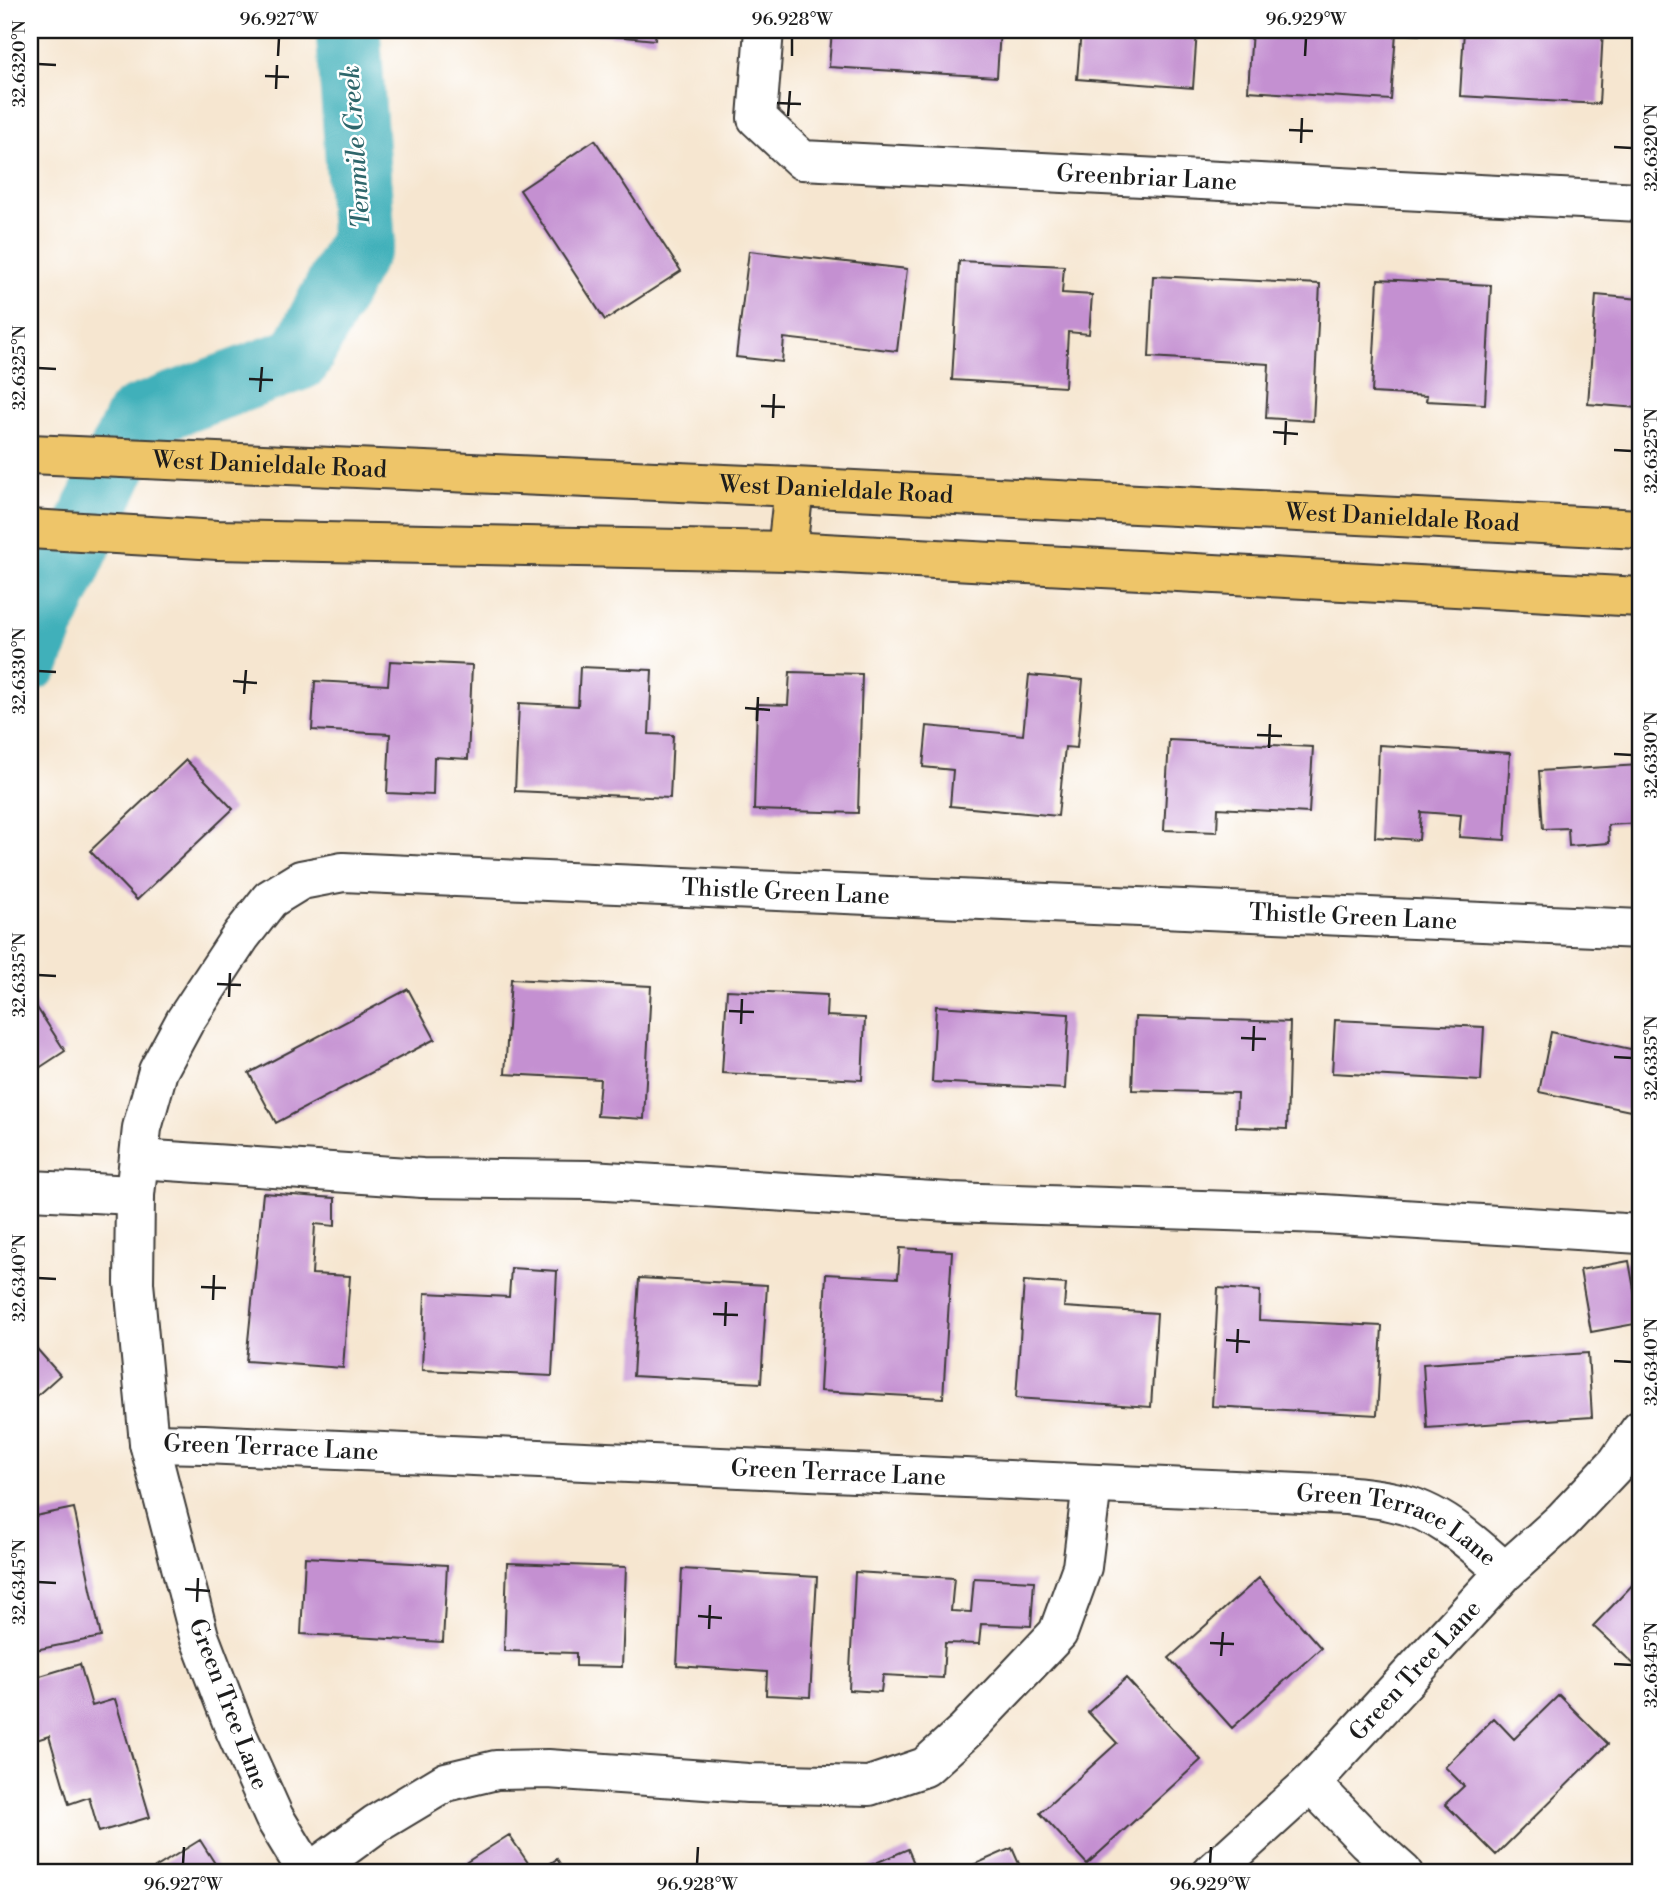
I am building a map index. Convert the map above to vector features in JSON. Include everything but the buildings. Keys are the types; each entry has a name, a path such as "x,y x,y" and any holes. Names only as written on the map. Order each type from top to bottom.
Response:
{"main road":[{"name":"West Danieldale Road","path":"30,454 1640,529"},
{"path":"787,551 794,488"},
{"path":"30,529 218,540 787,551 1640,597"}],"street":[{"name":"Greenbriar Lane","path":"764,30 757,118 802,160 1640,202"},
{"name":"Thistle Green Lane","path":"137,1177 142,1128 159,1071 185,1021 241,936 270,900 302,880 343,872 1640,929"},
{"path":"30,1190 137,1177 603,1181 950,1202 1322,1214 1640,1234"},
{"name":"Green Tree Lane","path":"137,1177 134,1283 149,1443 199,1636 235,1730 269,1805 309,1873"},
{"name":"Green Tree Lane","path":"1212,1873 1311,1783 1505,1572 1562,1521 1617,1463 1640,1430"},
{"name":"Green Terrace Lane","path":"149,1443 1345,1495 1396,1502 1436,1517 1469,1539 1505,1572"},
{"path":"309,1873 376,1824 446,1782 496,1770 548,1769 748,1783 869,1786 925,1767 966,1730 1058,1633 1082,1567 1092,1484"},
{"path":"1311,1783 1366,1840 1403,1873"}],"waterway":[{"name":"Tenmile Creek","path":"30,659 43,623 137,418 300,358 363,238 348,30"}]}
